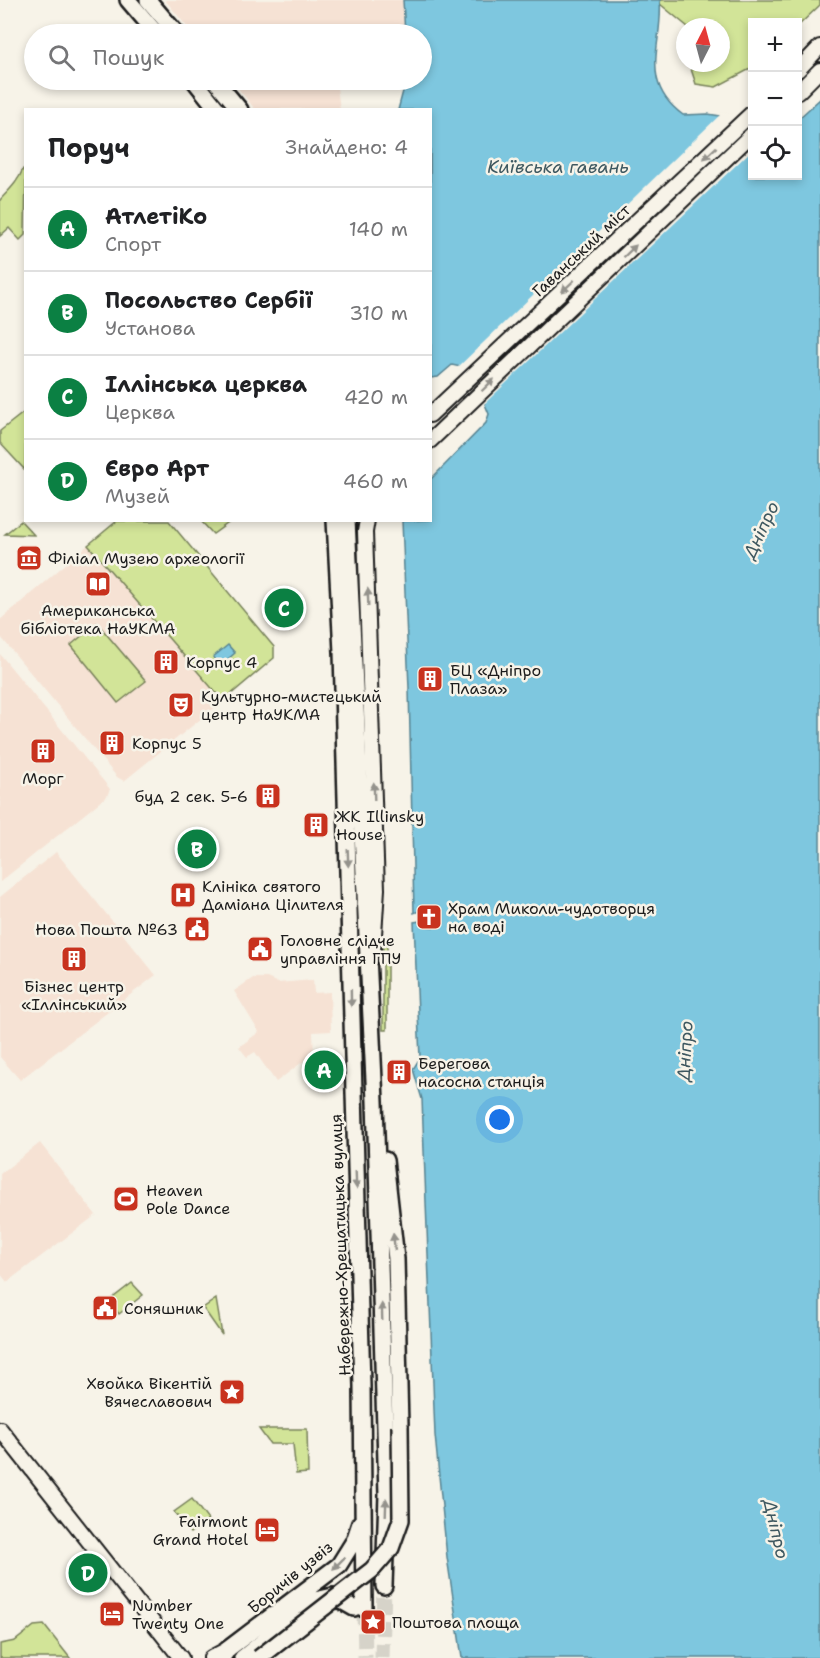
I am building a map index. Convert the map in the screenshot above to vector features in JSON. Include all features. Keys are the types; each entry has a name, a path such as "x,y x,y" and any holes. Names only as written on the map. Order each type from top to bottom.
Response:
{"main road":[{"path":"129,0 149,24"},
{"path":"148,0 168,24"},
{"path":"802,66 820,47"},
{"path":"802,88 820,70"},
{"path":"202,90 216,108"},
{"path":"223,90 238,108"},
{"name":"Гаванський міст","path":"432,414 748,118"},
{"name":"Гаванський міст","path":"432,439 748,139"},
{"name":"Набережно-Хрещатицька вулиця","path":"242,1658 315,1600 333,1596 359,1609 364,1512 348,876 335,522"},
{"path":"336,537 340,522"},
{"path":"347,522 375,1101 387,1494 384,1586"},
{"path":"367,522 377,889 370,997"},
{"path":"259,1658 372,1570 386,1555 397,1535 401,1520 396,1259 388,1183 375,1101"},
{"path":"0,1429 181,1658"},
{"name":"Боричів узвіз","path":"225,1653 339,1565 354,1541 364,1512"},
{"path":"211,1658 225,1653"}],"shaded area":[{"path":"165,0 403,0 404,24 185,24"},
{"path":"239,90 337,90 340,108 254,108"},
{"path":"88,545 223,701 124,781 117,777 0,636 0,620"},
{"path":"0,654 110,789 107,796 0,882"},
{"path":"56,852 156,975 20,1080 0,1057 0,897"},
{"path":"253,978 267,978 278,983 313,980 314,993 330,992 331,1031 313,1032 314,1059 305,1060 276,1082 255,1052 247,1057 239,1047 259,1032 234,991"},
{"path":"40,1143 96,1215 7,1282 0,1273 0,1174"}],"green space":[{"path":"660,0 820,0 820,5 802,22 802,18 748,18 748,70 716,87 696,84 692,72 730,72 730,18 677,18 660,4"},
{"path":"24,169 24,236 20,240 9,228 0,236 0,200"},
{"path":"24,414 24,469 0,443 0,431"},
{"path":"21,521 34,535 5,534"},
{"path":"116,522 170,522 274,647 274,658 223,701 88,545"},
{"path":"202,522 230,522 213,534"},
{"path":"97,623 146,681 118,703 71,645"},
{"path":"383,939 387,939 387,1030 383,1030"},
{"path":"132,1283 143,1295 119,1314 109,1301"},
{"path":"216,1299 222,1335 203,1308"},
{"path":"259,1429 307,1429 308,1473 296,1474 293,1444 270,1444"},
{"path":"192,1499 208,1520 190,1533 174,1512"},
{"path":"44,1625 70,1658 0,1658 0,1644 15,1641 34,1626"}],"water":[{"path":"403,0 660,0 656,61 661,89 669,102 683,115 708,114 748,120 748,180 802,180 802,115 820,99 820,1658 462,1658 447,1557 435,1435 422,1099 413,1069 420,1058 414,922 420,921 426,926 433,927 439,922 440,913 432,906 414,913 409,688 402,522 432,522 432,478 486,423 489,414 475,380 465,368 452,365 438,377 432,378 432,108 399,108 403,90 432,90 432,24 404,24"},
{"path":"228,645 235,653 220,666 213,657"}],"pier":[{"path":"722,113 748,117 748,154 483,405 467,373 457,368"}],"tunnel":[{"path":"382,1658 384,1586"},
{"path":"364,1609 365,1658"}],"place":[{"name":"Філіал Музею археології","path":"29,558"},
{"name":"Американська бібліотека НаУКМА","path":"98,584"},
{"name":"Іллінська церква","path":"284,608"},
{"name":"Корпус 4","path":"166,662"},
{"name":"БЦ «Дніпро Плаза»","path":"430,679"},
{"name":"Культурно-мистецький центр НаУКМА","path":"181,705"},
{"name":"Корпус 5","path":"112,743"},
{"name":"Морг","path":"43,751"},
{"name":"буд 2 сек. 5-6","path":"268,796"},
{"name":"ЖК Illinsky House","path":"316,825"},
{"name":"Посольство Сербії","path":"197,849"},
{"name":"Клініка святого Даміана Цілителя","path":"183,895"},
{"name":"Храм Миколи-чудотворця на воді","path":"429,917"},
{"name":"Нова Пошта №63","path":"197,929"},
{"name":"Головне слідче управління ГПУ","path":"260,949"},
{"name":"Бізнес центр «Іллінський»","path":"74,959"},
{"name":"АтлетіКо","path":"324,1070"},
{"name":"Берегова насосна станція","path":"399,1072"},
{"name":"Heaven Pole Dance","path":"126,1199"},
{"name":"Соняшник","path":"105,1308"},
{"name":"Хвойка Вікентій Вячеславович","path":"232,1392"},
{"name":"Fairmont Grand Hotel","path":"267,1530"},
{"name":"Євро Арт","path":"88,1573"},
{"name":"Number Twenty One","path":"112,1614"},
{"name":"Поштова площа","path":"373,1622"}],"water label":[{"name":"Київська гавань","path":"558,167"},
{"name":"Дніпро","path":"761,530"},
{"name":"Дніпро","path":"685,1051"},
{"name":"Дніпро","path":"776,1529"}]}
